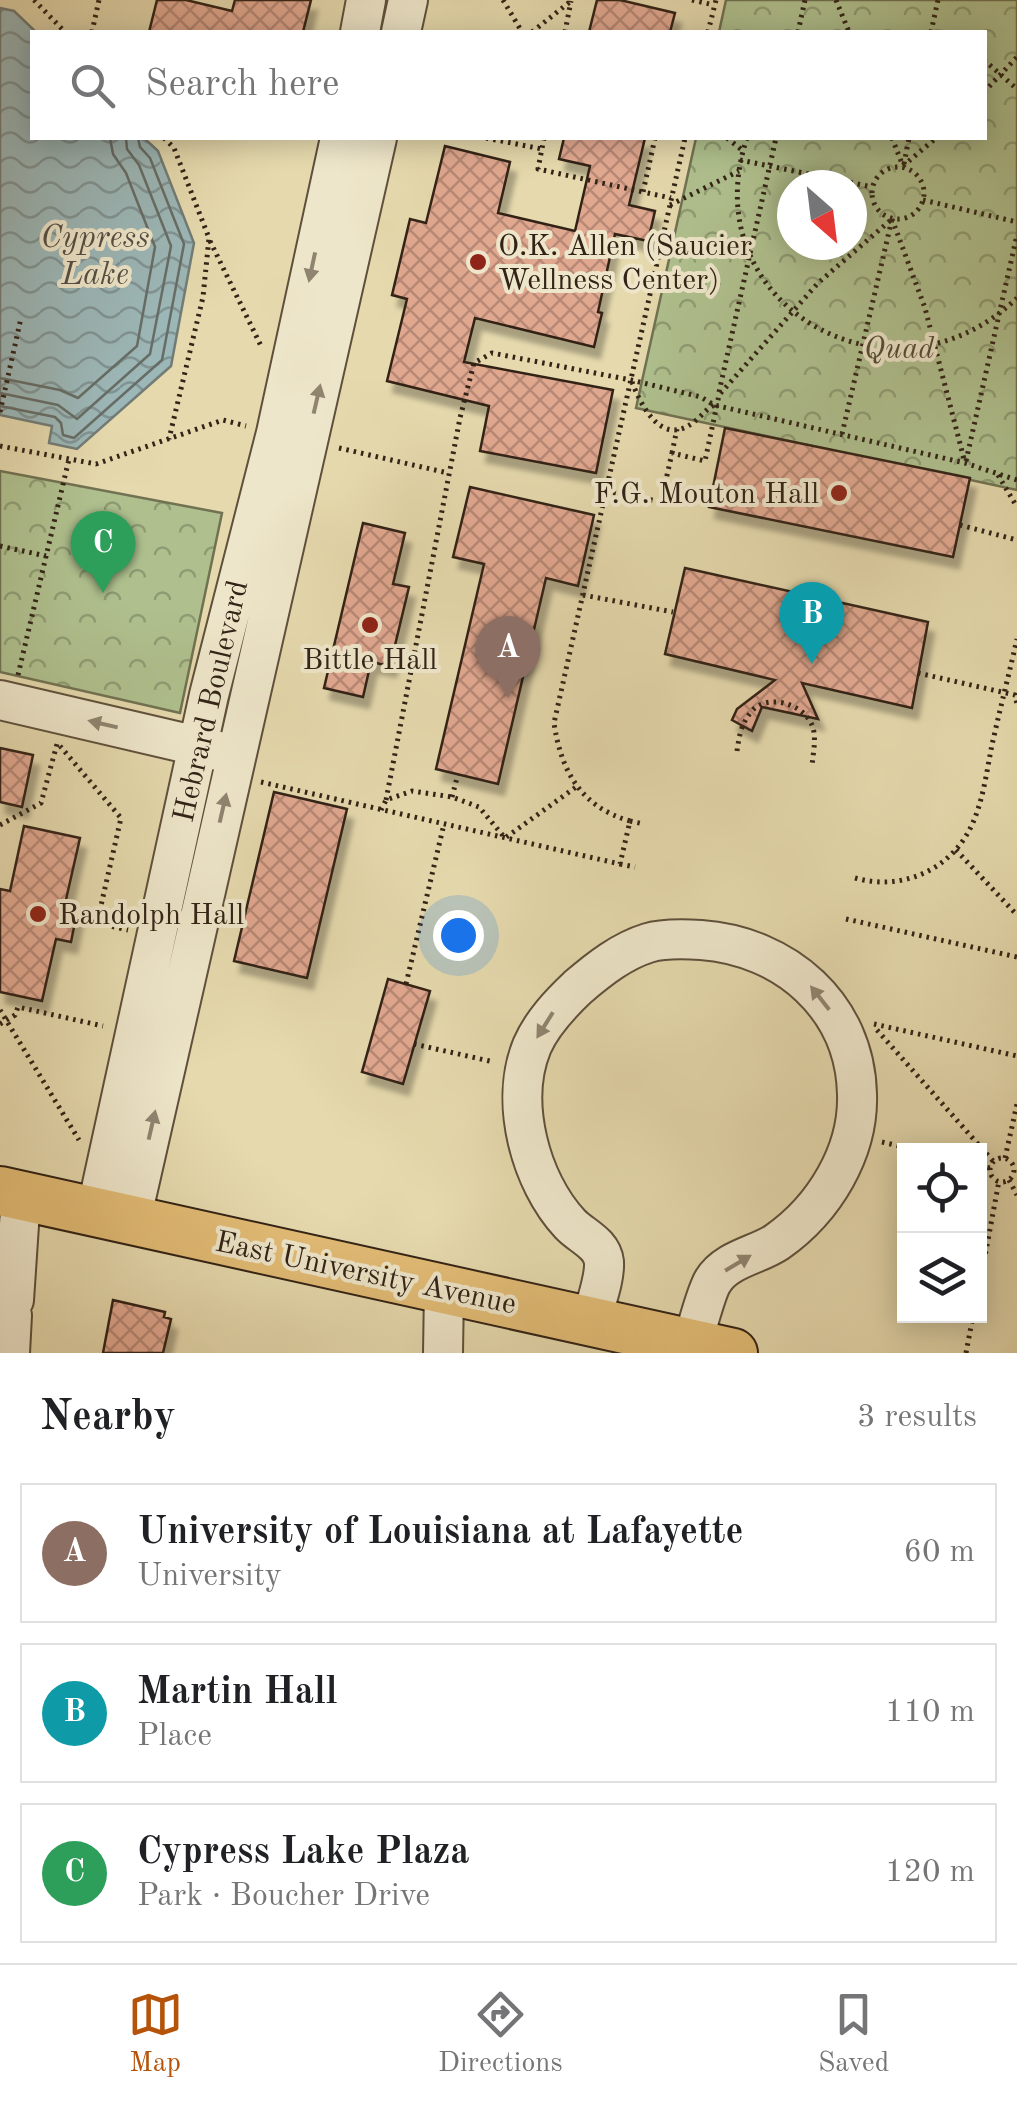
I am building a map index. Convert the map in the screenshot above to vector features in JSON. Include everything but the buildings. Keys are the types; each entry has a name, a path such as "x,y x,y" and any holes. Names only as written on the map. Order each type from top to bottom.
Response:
{"main road":[{"name":"East University Avenue","path":"10,1193 706,1350"}],"street":[{"path":"360,30 366,0"},
{"path":"400,30 408,0"},
{"name":"Hebrard Boulevard","path":"113,1216 174,1025 232,765 346,195 340,140"},
{"name":"Hebrard Boulevard","path":"113,1216 124,1022 276,432 346,195 376,140"},
{"path":"9,689 198,746 232,765"},
{"path":"591,1322 604,1261 596,1244 570,1224 536,1166 522,1092 532,1046 556,1007 604,964 648,942 726,942 767,955 804,978 833,1014 851,1053 858,1095 852,1136 838,1175 811,1211 776,1242 730,1265 713,1280 706,1350"},
{"path":"124,1022 174,1025"},
{"path":"10,1193 10,1353"},
{"path":"442,1353 444,1290"}],"path":[{"path":"34,0 63,30"},
{"path":"92,30 99,0"},
{"path":"503,0 521,30"},
{"path":"534,30 571,0"},
{"path":"565,30 571,0"},
{"path":"692,0 715,2 708,30"},
{"path":"798,30 805,0"},
{"path":"836,0 848,30"},
{"path":"931,30 938,0"},
{"path":"987,89 1017,57"},
{"path":"987,62 1017,89"},
{"path":"166,140 174,148 209,238 262,346"},
{"path":"496,140 542,149"},
{"path":"544,140 538,169 644,192 671,202 739,171"},
{"path":"644,192 655,140"},
{"path":"644,824 612,816 584,798 568,776 554,723 685,140"},
{"path":"730,140 742,150"},
{"path":"745,140 740,160 738,210 750,251 768,284 792,311 820,328 861,346 902,350 935,345 969,334 1017,298"},
{"path":"672,453 706,461 714,405 776,140"},
{"path":"718,395 818,283 892,218 912,215 923,200 920,178 903,166 893,140"},
{"path":"903,166 909,140"},
{"path":"934,140 903,166 884,170 872,187 876,207 892,218 926,308 966,463"},
{"path":"740,160 872,187"},
{"path":"923,200 1017,222"},
{"path":"842,434 892,218"},
{"path":"966,463 1017,235"},
{"path":"0,446 96,464 169,439 204,296 209,238"},
{"path":"0,412 21,318"},
{"path":"381,810 474,363 492,353 631,380 701,397 714,405 966,463 1017,480"},
{"path":"631,380 656,425 677,429 693,424 704,410 714,405"},
{"path":"606,491 661,502 677,429"},
{"path":"9,689 69,459"},
{"path":"998,475 1017,507"},
{"path":"960,525 1017,540"},
{"path":"0,546 46,556"},
{"path":"583,594 673,612"},
{"path":"855,878 902,882 940,864 956,850 974,819 1017,639"},
{"path":"918,673 1016,695 1017,704"},
{"path":"737,751 741,729 752,709 770,701 793,706 811,721 812,766"},
{"path":"0,825 41,803 58,743 121,818 97,924 133,931"},
{"path":"232,765 381,810 635,867"},
{"path":"452,798 458,774"},
{"path":"504,838 576,788"},
{"path":"386,800 412,791 479,806 504,838"},
{"path":"620,864 630,821"},
{"path":"406,984 444,824"},
{"path":"956,850 1017,914"},
{"path":"846,920 1017,957"},
{"path":"3,1022 15,1015 18,1006 124,1022"},
{"path":"0,1010 3,1022 86,1152"},
{"path":"1004,1158 1012,1162 1015,1172 1009,1180 999,1181 992,1176 992,1165 871,1024 1017,1056"},
{"path":"414,1044 505,1064"},
{"path":"987,1165 1004,1158 1017,1104"},
{"path":"882,1142 897,1146"},
{"path":"1009,1180 1017,1195"},
{"path":"987,1245 999,1181"},
{"path":"966,1353 972,1323"}],"green space":[{"name":"Quad","path":"726,0 1017,0 1017,490 636,408 696,140 987,140 987,30 719,30"},
{"path":"0,471 222,513 180,713 0,672"}],"water":[{"name":"Cypress Lake","path":"0,8 14,11 34,30 30,30 30,140 146,140 158,151 194,243 171,366 77,449 49,443 52,426 0,415"}],"place":[{"name":"O.K. Allen (Saucier Wellness Center)","path":"478,262"},
{"name":"F.G. Mouton Hall","path":"839,493"},
{"name":"Cypress Lake Plaza","path":"103,593"},
{"name":"Bittle Hall","path":"370,625"},
{"name":"Martin Hall","path":"812,664"},
{"name":"University of Louisiana at Lafayette","path":"508,698"},
{"name":"Randolph Hall","path":"38,914"}]}
